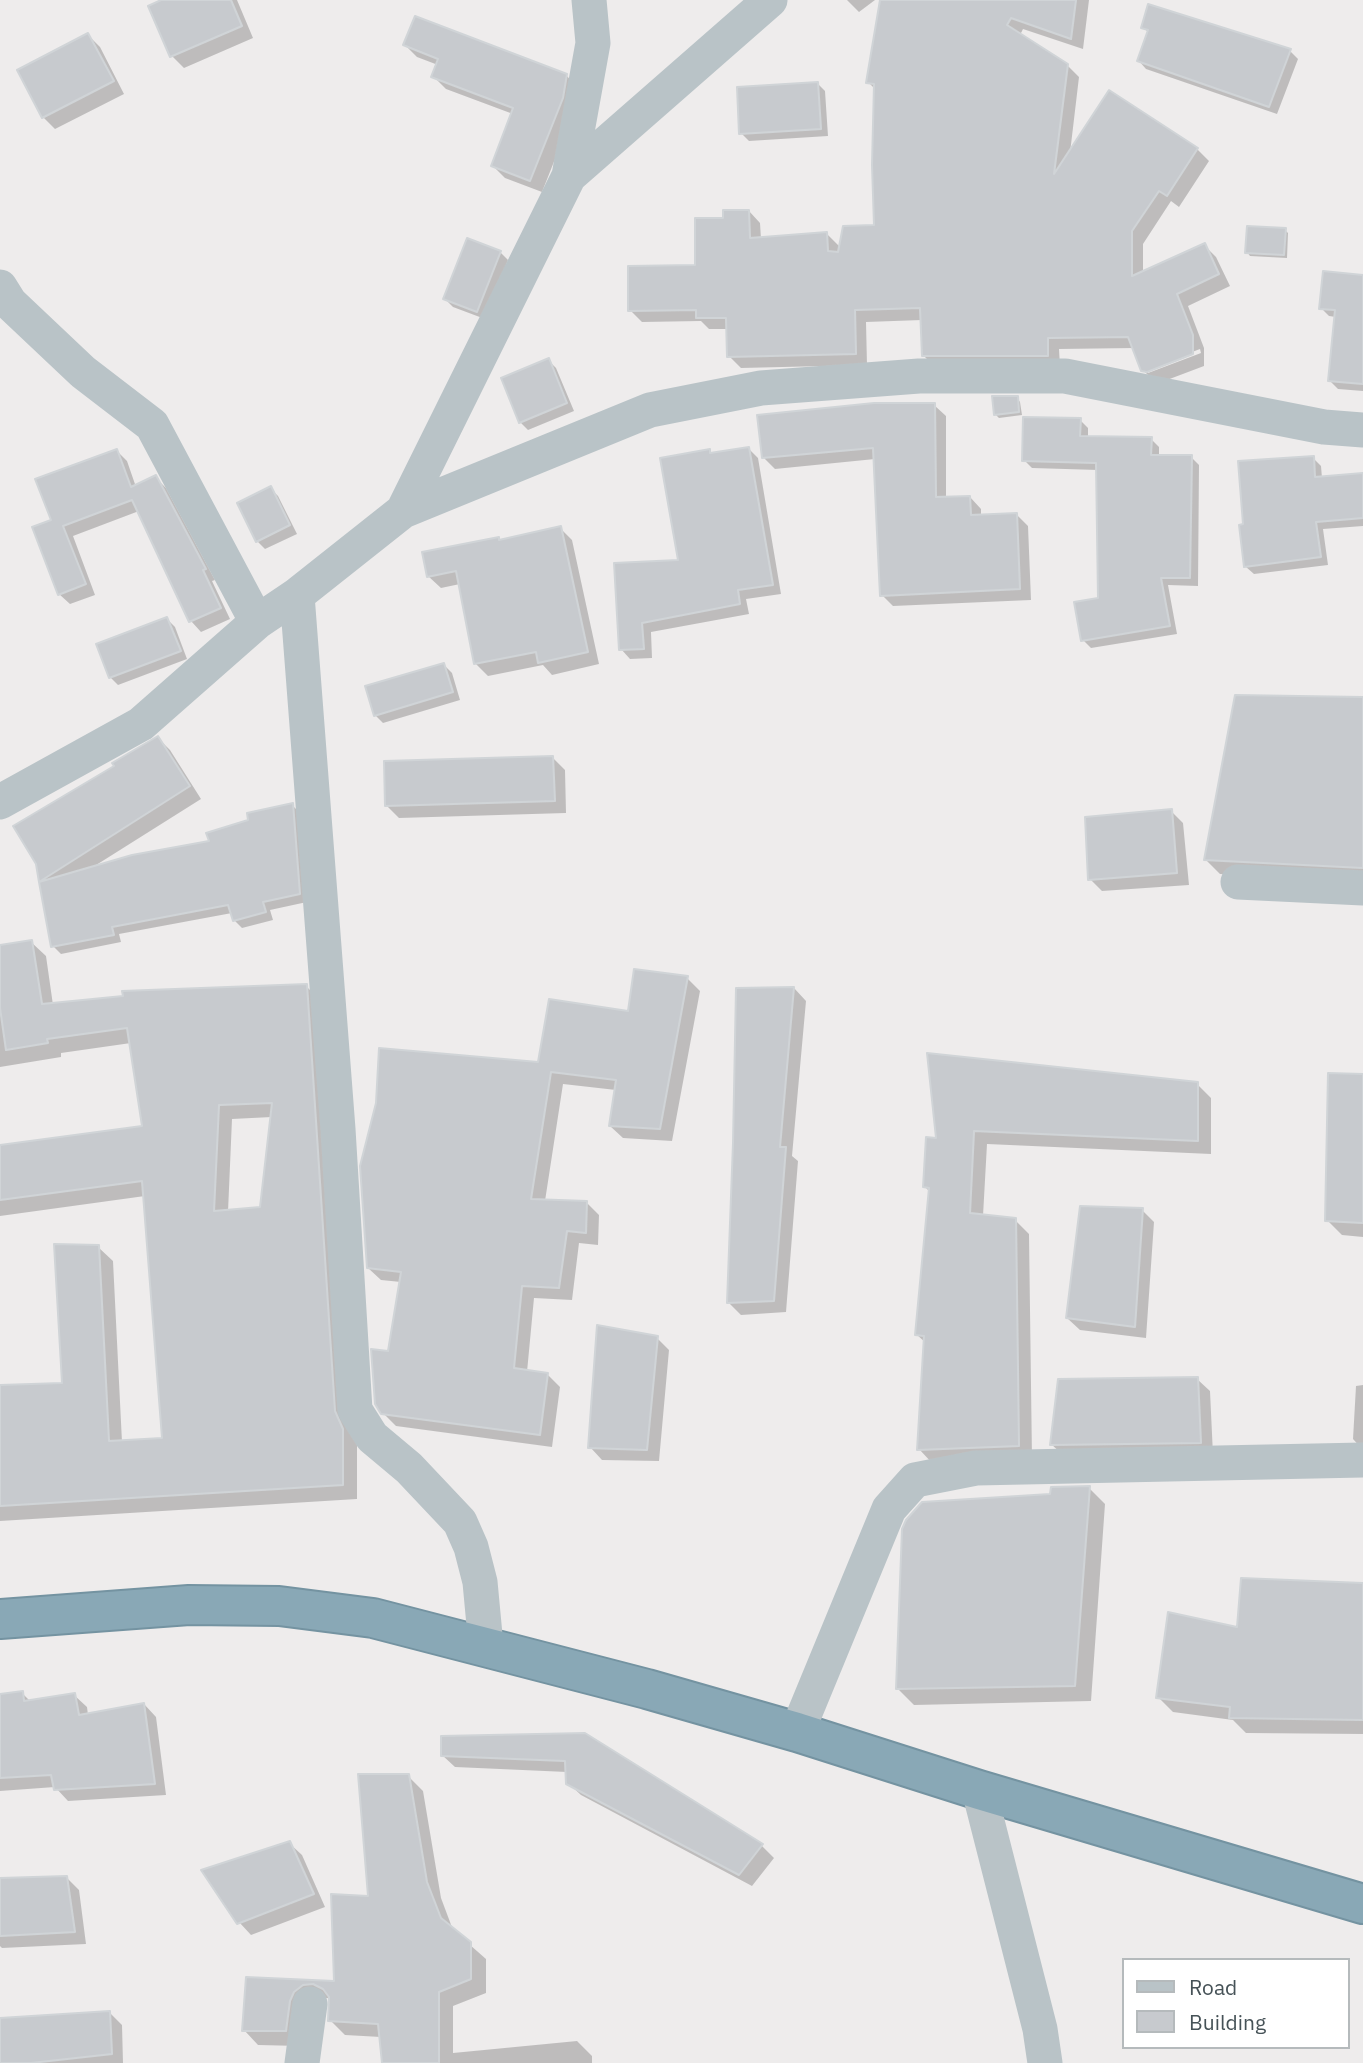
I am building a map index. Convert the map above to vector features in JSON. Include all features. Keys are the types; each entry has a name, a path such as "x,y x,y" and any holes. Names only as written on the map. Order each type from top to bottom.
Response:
{"highway":[{"path":"0,1619 189,1605 279,1606 373,1618 486,1646 796,1732 979,1790 1363,1903"}],"street":[{"path":"403,511 569,176 593,43 589,0"},
{"path":"569,176 770,0"},
{"path":"0,287 10,303 83,372 152,425 257,622"},
{"path":"0,802 141,724 257,622 297,595 403,511 650,410 761,388 919,376 1065,376 1324,427 1363,430"},
{"path":"297,595 338,1129 355,1409 372,1437 409,1468 460,1522 471,1547 481,1582 486,1646"},
{"path":"1238,882 1363,888"},
{"path":"796,1732 889,1509 915,1480 976,1468 1363,1460"},
{"path":"979,1790 1040,2029 1045,2063"},
{"path":"302,2063 310,2004"}],"building":[{"path":"161,0 231,0 242,26 170,57 148,6"},
{"path":"880,0 1076,0 1071,39 1011,18 1007,25 1068,64 1054,174 1109,90 1198,148 1167,196 1159,191 1132,231 1132,276 1205,243 1219,274 1177,294 1193,335 1193,354 1147,372 1141,371 1128,337 1048,338 1048,356 922,356 920,308 855,310 856,354 727,357 726,318 696,318 696,310 628,311 628,266 695,265 695,218 723,218 723,210 749,210 750,238 827,232 828,251 838,252 843,226 874,225 874,84 866,83"},
{"path":"1148,4 1291,49 1269,107 1137,61 1148,30 1141,28"},
{"path":"415,16 567,74 563,98 530,181 491,166 513,108 431,77 438,59 403,45"},
{"path":"88,33 114,81 42,118 17,70"},
{"path":"818,82 821,129 739,134 737,87"},
{"path":"1247,226 1286,228 1284,255 1245,253"},
{"path":"467,238 501,251 477,312 443,299"},
{"path":"1323,271 1363,275 1363,384 1328,381 1335,310 1319,309"},
{"path":"549,358 567,403 519,423 501,378"},
{"path":"992,396 1018,396 1019,412 994,415"},
{"path":"874,403 935,403 936,497 970,496 971,515 1017,513 1020,589 880,596 873,448 762,458 757,415"},
{"path":"1023,417 1081,418 1080,436 1152,437 1151,455 1192,455 1190,578 1161,578 1170,626 1081,641 1074,602 1098,598 1096,463 1022,461"},
{"path":"749,447 773,585 738,590 740,604 642,623 644,649 619,650 614,563 678,560 660,458 710,449 710,453"},
{"path":"117,449 131,487 156,475 206,569 203,570 221,608 189,622 132,500 63,526 86,584 58,595 32,527 51,520 35,479"},
{"path":"1314,456 1315,477 1363,473 1363,518 1316,522 1321,557 1244,567 1239,525 1243,524 1238,461"},
{"path":"271,486 290,525 256,542 237,503"},
{"path":"561,526 588,652 538,663 536,652 474,664 456,571 427,577 422,552 499,537 499,540"},
{"path":"167,617 181,651 109,678 96,644"},
{"path":"444,663 453,692 374,716 365,686"},
{"path":"1235,695 1363,697 1363,868 1204,860"},
{"path":"158,736 190,786 39,882 36,864 13,826 114,766 112,763"},
{"path":"553,756 555,801 385,806 384,761"},
{"path":"293,803 300,894 263,902 266,912 233,921 228,905 112,927 114,935 51,947 39,882 132,855 209,841 206,833 248,820 247,813"},
{"path":"1172,809 1177,873 1088,880 1085,817"},
{"path":"32,940 42,1004 123,996 122,991 307,984 335,1411 343,1429 343,1485 0,1506 0,1385 62,1383 54,1244 99,1245 109,1441 162,1438 142,1181 0,1200 0,1145 142,1126 127,1028 47,1039 48,1043 6,1050 0,1008 0,945","holes":["272,1103 260,1207 214,1211 219,1105"]},
{"path":"634,969 688,976 660,1129 609,1126 616,1080 551,1072 531,1199 587,1201 586,1233 567,1231 559,1288 522,1286 514,1368 548,1373 540,1435 381,1414 375,1404 371,1349 388,1351 401,1272 367,1268 360,1166 376,1103 379,1048 538,1062 549,999 628,1011"},
{"path":"794,987 780,1147 786,1147 774,1301 727,1303 736,988"},
{"path":"927,1053 1198,1082 1198,1141 974,1131 970,1213 1016,1218 1019,1446 917,1450 924,1336 915,1335 929,1188 923,1187 926,1137 936,1138"},
{"path":"1328,1073 1363,1074 1363,1223 1325,1221"},
{"path":"1080,1206 1143,1208 1135,1327 1066,1318"},
{"path":"597,1325 658,1336 647,1450 588,1448"},
{"path":"1198,1377 1201,1443 1050,1445 1058,1379"},
{"path":"1090,1486 1075,1686 896,1689 902,1529 906,1520 922,1502 1050,1494 1051,1487"},
{"path":"1241,1578 1363,1583 1363,1720 1229,1718 1230,1707 1156,1698 1168,1612 1237,1627"},
{"path":"23,1691 24,1701 75,1693 79,1715 144,1703 155,1784 54,1790 51,1775 0,1778 0,1694"},
{"path":"585,1733 763,1844 739,1875 566,1784 565,1761 441,1756 441,1736"},
{"path":"358,1774 409,1774 427,1882 441,1918 471,1942 471,1979 439,1992 439,2063 382,2063 378,2024 328,2021 329,1997 323,1989 313,1984 303,1985 294,1992 290,2001 286,2031 242,2031 246,1977 334,1981 331,1894 368,1896"},
{"path":"290,1841 314,1894 237,1924 201,1870"},
{"path":"67,1876 75,1932 0,1936 0,1878"},
{"path":"110,2011 112,2054 31,2063 0,2063 0,2018"}]}
